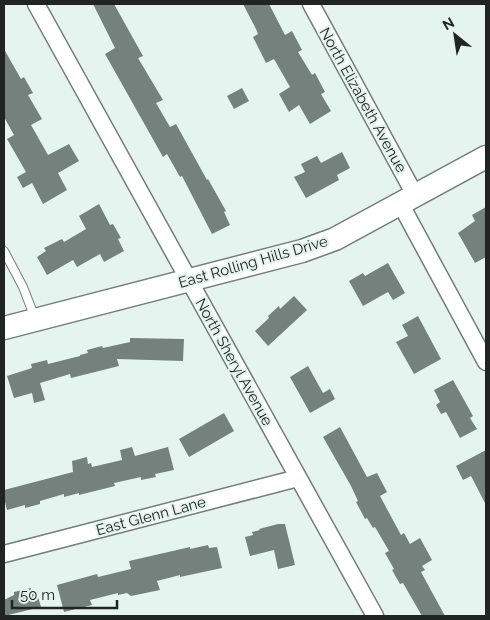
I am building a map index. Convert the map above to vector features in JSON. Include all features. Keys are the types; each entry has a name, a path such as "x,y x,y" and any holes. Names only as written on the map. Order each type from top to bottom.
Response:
{"street":[{"name":"North Sheryl Avenue","path":"36,4 375,616"},
{"name":"North Elizabeth Avenue","path":"311,4 408,199 486,362"},
{"name":"East Rolling Hills Drive","path":"4,328 302,250 336,239 486,157"},
{"name":"East Glenn Lane","path":"4,554 298,478"}],"lane":[{"path":"4,251 23,288 35,320"}],"building":[{"path":"93,4 114,4 143,56 138,58 163,100 156,103 170,127 176,124 226,211 224,212 230,225 212,234 182,176 180,177 167,154 163,157 105,54 115,48"},
{"path":"243,4 269,4 285,35 292,31 302,50 298,52 312,75 315,73 325,92 321,94 331,111 310,124 299,105 289,112 279,94 290,87 274,59 266,63 253,37 258,34"},
{"path":"4,49 21,79 24,77 33,93 28,95 42,119 31,125 48,155 69,144 79,161 58,173 67,190 43,204 32,183 23,188 17,177 26,172 7,139 14,135 4,117"},
{"path":"242,88 249,101 234,109 227,96"},
{"path":"342,152 350,168 337,175 339,180 306,198 294,177 305,172 301,164 317,156 321,163"},
{"path":"99,204 110,225 113,224 121,238 118,239 124,251 104,262 100,254 77,267 73,260 47,275 37,257 46,251 44,248 62,239 64,242 86,229 79,216"},
{"path":"486,207 486,257 475,263 458,233 475,221 472,215"},
{"path":"388,263 405,293 393,300 388,292 363,306 349,281 363,273 365,276"},
{"path":"294,296 307,310 268,346 255,331 279,306 280,309"},
{"path":"418,316 441,359 414,374 396,342 408,336 402,325"},
{"path":"130,338 184,339 183,361 117,359 119,366 71,378 70,374 40,383 45,400 34,403 32,393 14,398 7,376 32,368 31,364 47,360 48,364 80,356 88,353 87,350 130,342"},
{"path":"308,366 323,393 330,389 335,399 310,413 290,377"},
{"path":"453,380 473,416 470,418 477,429 460,438 446,412 441,414 436,405 440,402 434,390"},
{"path":"224,413 234,431 189,457 179,439"},
{"path":"340,427 367,477 377,473 387,492 380,496 401,535 404,533 410,544 420,538 432,560 422,566 425,570 421,572 445,616 422,616 403,583 400,584 392,570 394,569 385,553 389,551 375,527 373,528 367,518 365,519 356,502 358,501 351,486 323,437"},
{"path":"132,447 135,456 168,447 174,470 155,474 156,477 141,480 141,477 114,483 115,486 79,495 79,493 64,497 64,494 40,501 40,504 25,508 25,505 7,510 4,490 73,472 72,461 87,457 88,464 91,463 92,467 122,460 120,450"},
{"path":"486,450 486,505 471,476 463,480 456,466"},
{"path":"285,524 295,565 278,569 274,550 250,556 245,537 253,535 252,532 259,529"},
{"path":"208,545 209,548 217,547 222,568 157,581 160,590 131,596 127,593 118,595 118,593 90,600 92,605 64,612 57,585 97,574 98,577 131,569 129,561 190,547 190,549"},
{"path":"31,588 31,591 36,590 41,607 4,616 4,600 14,595 14,592"}]}
